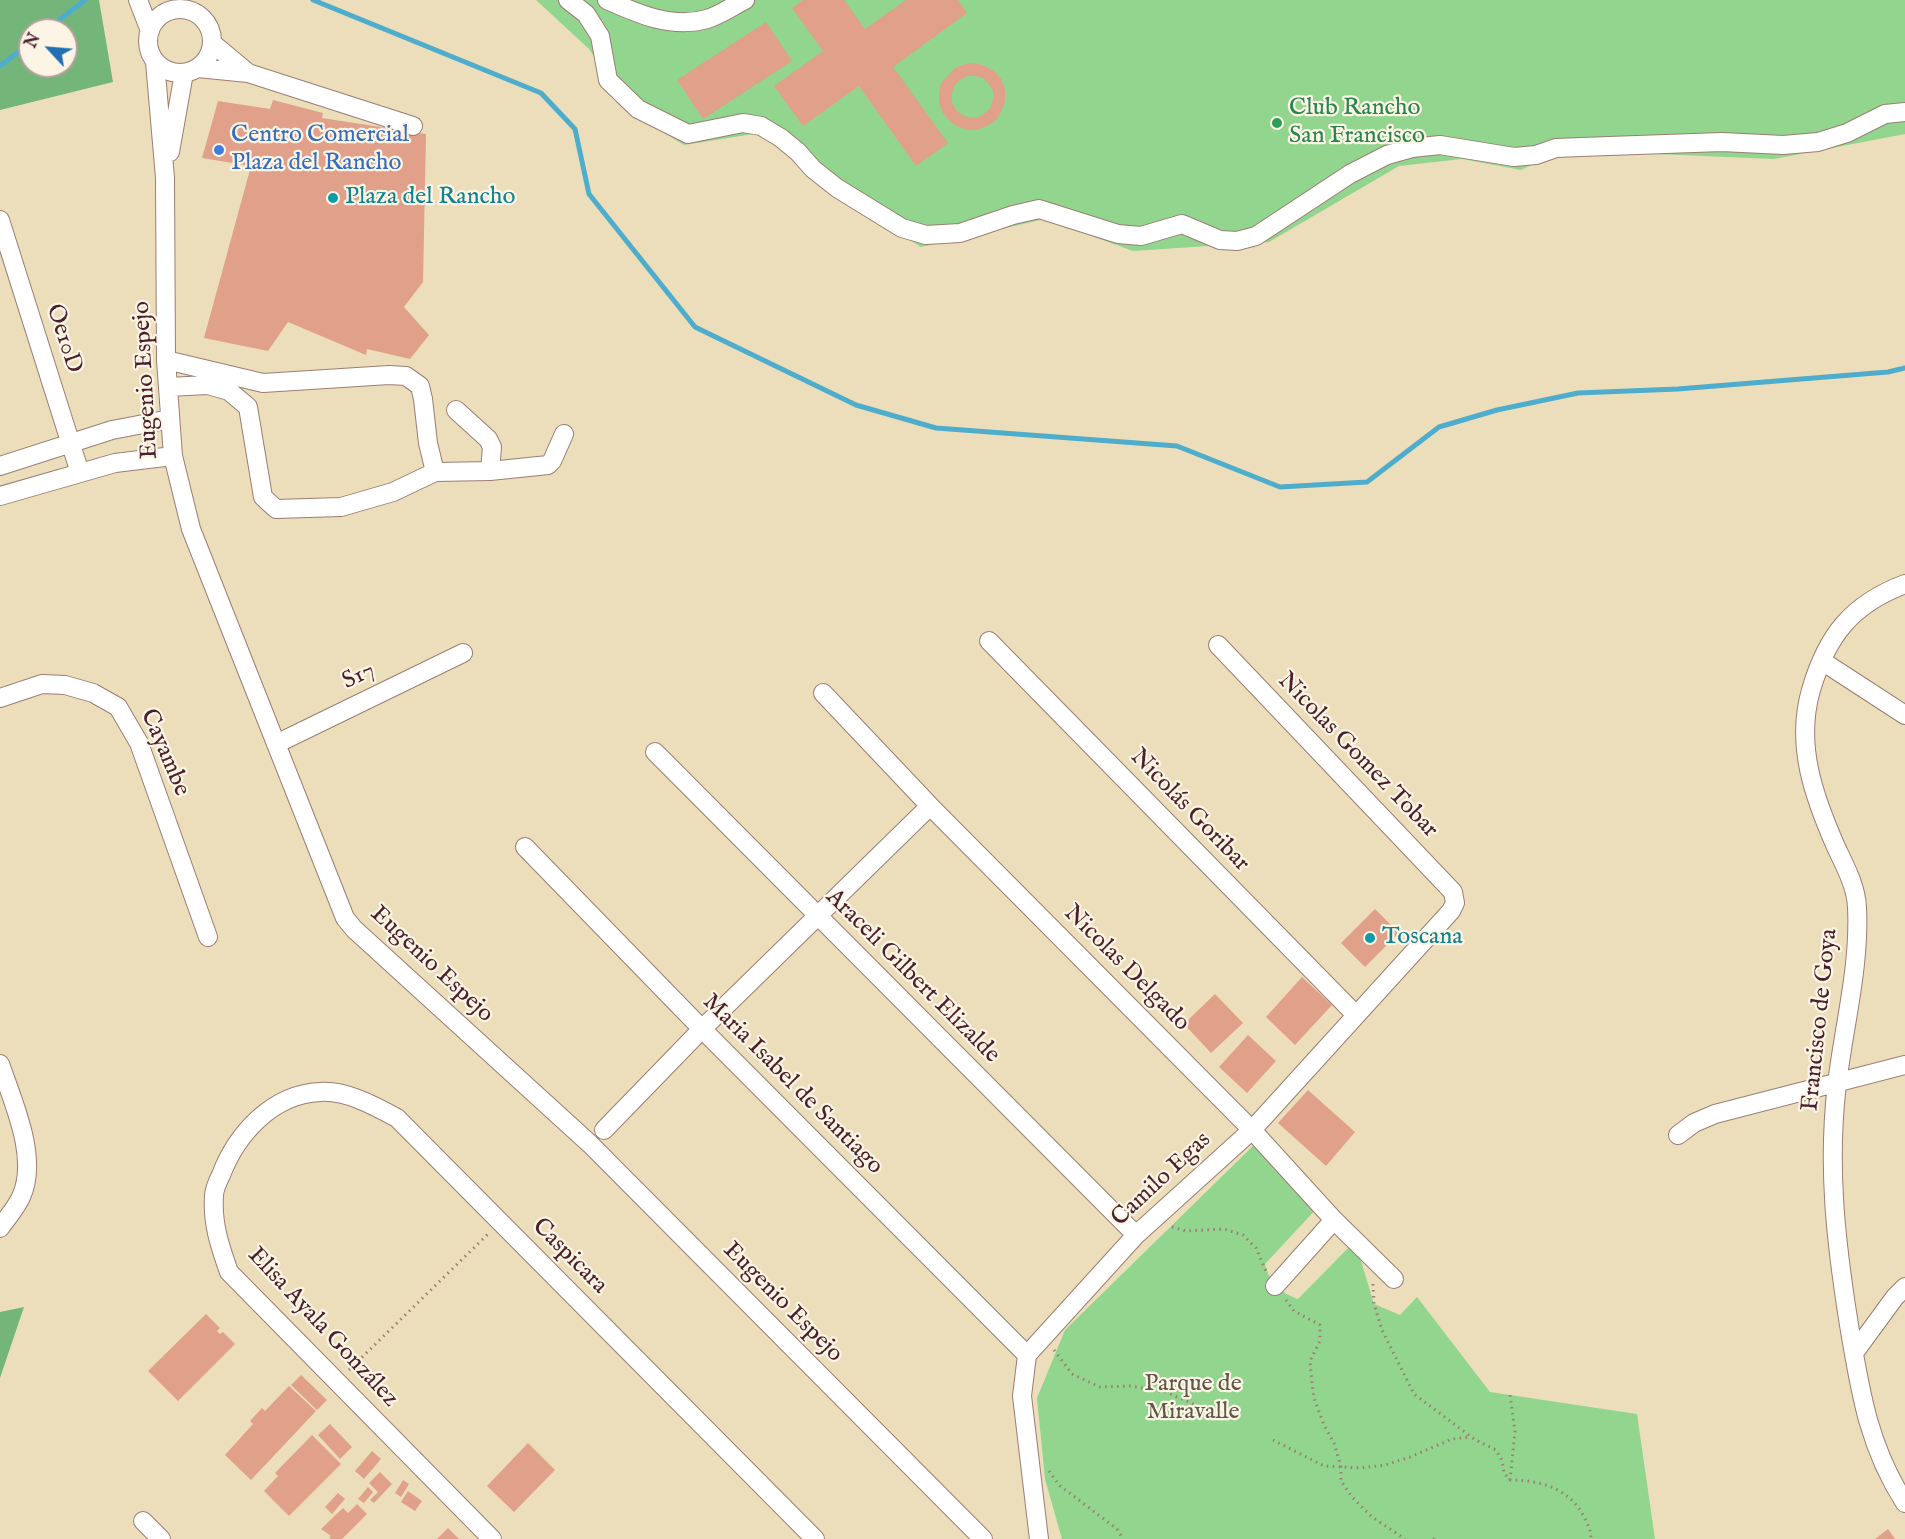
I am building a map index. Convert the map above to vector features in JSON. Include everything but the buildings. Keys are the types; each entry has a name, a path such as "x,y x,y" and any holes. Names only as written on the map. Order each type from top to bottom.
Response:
{"street":[{"path":"138,0 150,31"},
{"path":"568,0 586,14 600,36 608,80 638,109 688,134 743,123 761,126 781,138 813,169 837,188 902,228 926,236 960,233 1013,215 1039,209 1118,234 1141,236 1182,224 1220,240 1237,242 1256,236 1350,174 1387,155 1412,148 1440,145 1514,157 1536,155 1556,148 1722,142 1783,145 1818,142 1847,133 1885,114 1905,111"},
{"path":"607,0 641,15 675,22 707,19 745,0"},
{"path":"191,70 208,57 212,43 211,33 201,17 193,12 167,5 164,14 150,31 148,41 155,62 163,69 173,73 191,70 248,73 413,126"},
{"path":"212,43 248,73"},
{"name":"Eugenio Espejo","path":"155,62 165,178 166,360 173,456 191,529 345,918 354,929 590,1144 983,1539"},
{"name":"Eugenio Espejo","path":"165,178 191,70"},
{"name":"Oe10D","path":"0,220 80,473"},
{"path":"166,360 263,383 389,375 406,376 420,387 428,443 435,472"},
{"path":"248,407 263,383"},
{"path":"168,387 208,385 229,391 248,407 263,497 276,509 341,507 393,492 435,472 490,471 548,465 564,434"},
{"path":"456,410 488,439 492,447 490,471"},
{"path":"0,466 112,430 170,419"},
{"path":"0,496 115,462 173,456"},
{"name":"Francisco de Goya","path":"1904,1499 1884,1466 1863,1407 1834,1222 1831,1155 1837,1084 1852,989 1857,938 1857,905 1853,886 1810,778 1804,748 1805,720 1811,690 1832,640 1846,620 1860,607 1882,593 1905,584"},
{"name":"Nicolás Goribar","path":"988,641 1355,1014"},
{"name":"Nicolas Gomez Tobar","path":"1218,645 1453,892 1455,903"},
{"name":"S17","path":"276,744 464,653"},
{"path":"1822,661 1905,715"},
{"name":"Cayambe","path":"0,698 42,684 65,685 93,693 118,707 139,743 208,937"},
{"name":"Nicolas Delgado","path":"824,693 930,806 1252,1130 1334,1220 1394,1279"},
{"name":"Araceli Gilbert Elizalde","path":"655,752 1136,1235"},
{"path":"604,1130 702,1029 930,806"},
{"name":"Maria Isabel de Santiago","path":"525,847 702,1029 1027,1355"},
{"name":"Camilo Egas","path":"1027,1355 1136,1235 1252,1130 1451,911 1455,903"},
{"path":"0,1064 21,1124 27,1171 21,1196 0,1228"},
{"path":"1678,1135 1694,1123 1715,1114 1905,1065"},
{"name":"Caspicara","path":"256,1119 289,1098 321,1091 360,1099 397,1118 815,1539"},
{"name":"Elisa Ayala González","path":"256,1119 228,1156 214,1194 217,1238 229,1272 492,1539"},
{"path":"1275,1286 1334,1220"},
{"path":"1854,1353 1905,1287"},
{"path":"1027,1355 1022,1396 1040,1539"},
{"path":"143,1521 161,1539"}],"path":[{"path":"337,1382 500,1221"},
{"path":"1170,1227 1186,1231 1224,1228 1243,1235 1256,1248 1265,1264 1268,1276 1285,1294 1287,1303 1294,1311 1320,1325 1320,1341 1310,1361 1314,1398 1324,1425 1334,1443 1341,1467 1341,1481 1352,1497 1372,1517 1405,1539"},
{"path":"1372,1257 1374,1304 1382,1330 1414,1394 1471,1437 1496,1450 1502,1460 1504,1473 1510,1480 1532,1480 1561,1491 1580,1507 1591,1533 1590,1539"},
{"path":"1043,1337 1072,1374 1100,1387 1131,1386 1166,1392 1200,1407"},
{"path":"1510,1395 1515,1431 1510,1480"},
{"path":"1273,1440 1324,1466 1361,1468 1385,1465 1452,1439 1471,1437"},
{"path":"1029,1457 1044,1462 1059,1485 1117,1529 1123,1539"}],"green space":[{"path":"0,0 99,0 113,82 0,110"},
{"name":"Club Rancho San Francisco","path":"536,0 1905,0 1905,134 1774,159 1562,150 1521,170 1462,159 1399,166 1269,242 1133,251 1045,219 921,247 828,190 760,133 684,145 632,112 589,49"},
{"name":"Parque de Miravalle","path":"1254,1145 1320,1205 1265,1264 1270,1277 1277,1286 1298,1299 1355,1241 1374,1304 1400,1315 1417,1297 1490,1392 1637,1414 1655,1539 1062,1539 1045,1479 1037,1398 1065,1330"},
{"path":"24,1307 0,1378 0,1312"}],"waterway":[{"path":"62,18 85,0"},
{"path":"313,0 541,93 575,129 589,194 695,327 856,405 936,428 1177,446 1280,487 1367,482 1439,427 1497,410 1578,393 1678,389 1888,372 1905,368"},
{"path":"0,66 18,52"}],"place":[{"name":"Club Rancho San Francisco","path":"1277,123"},
{"name":"Centro Comercial Plaza del Rancho","path":"219,150"},
{"name":"Plaza del Rancho","path":"333,198"},
{"name":"Toscana","path":"1370,938"}]}
